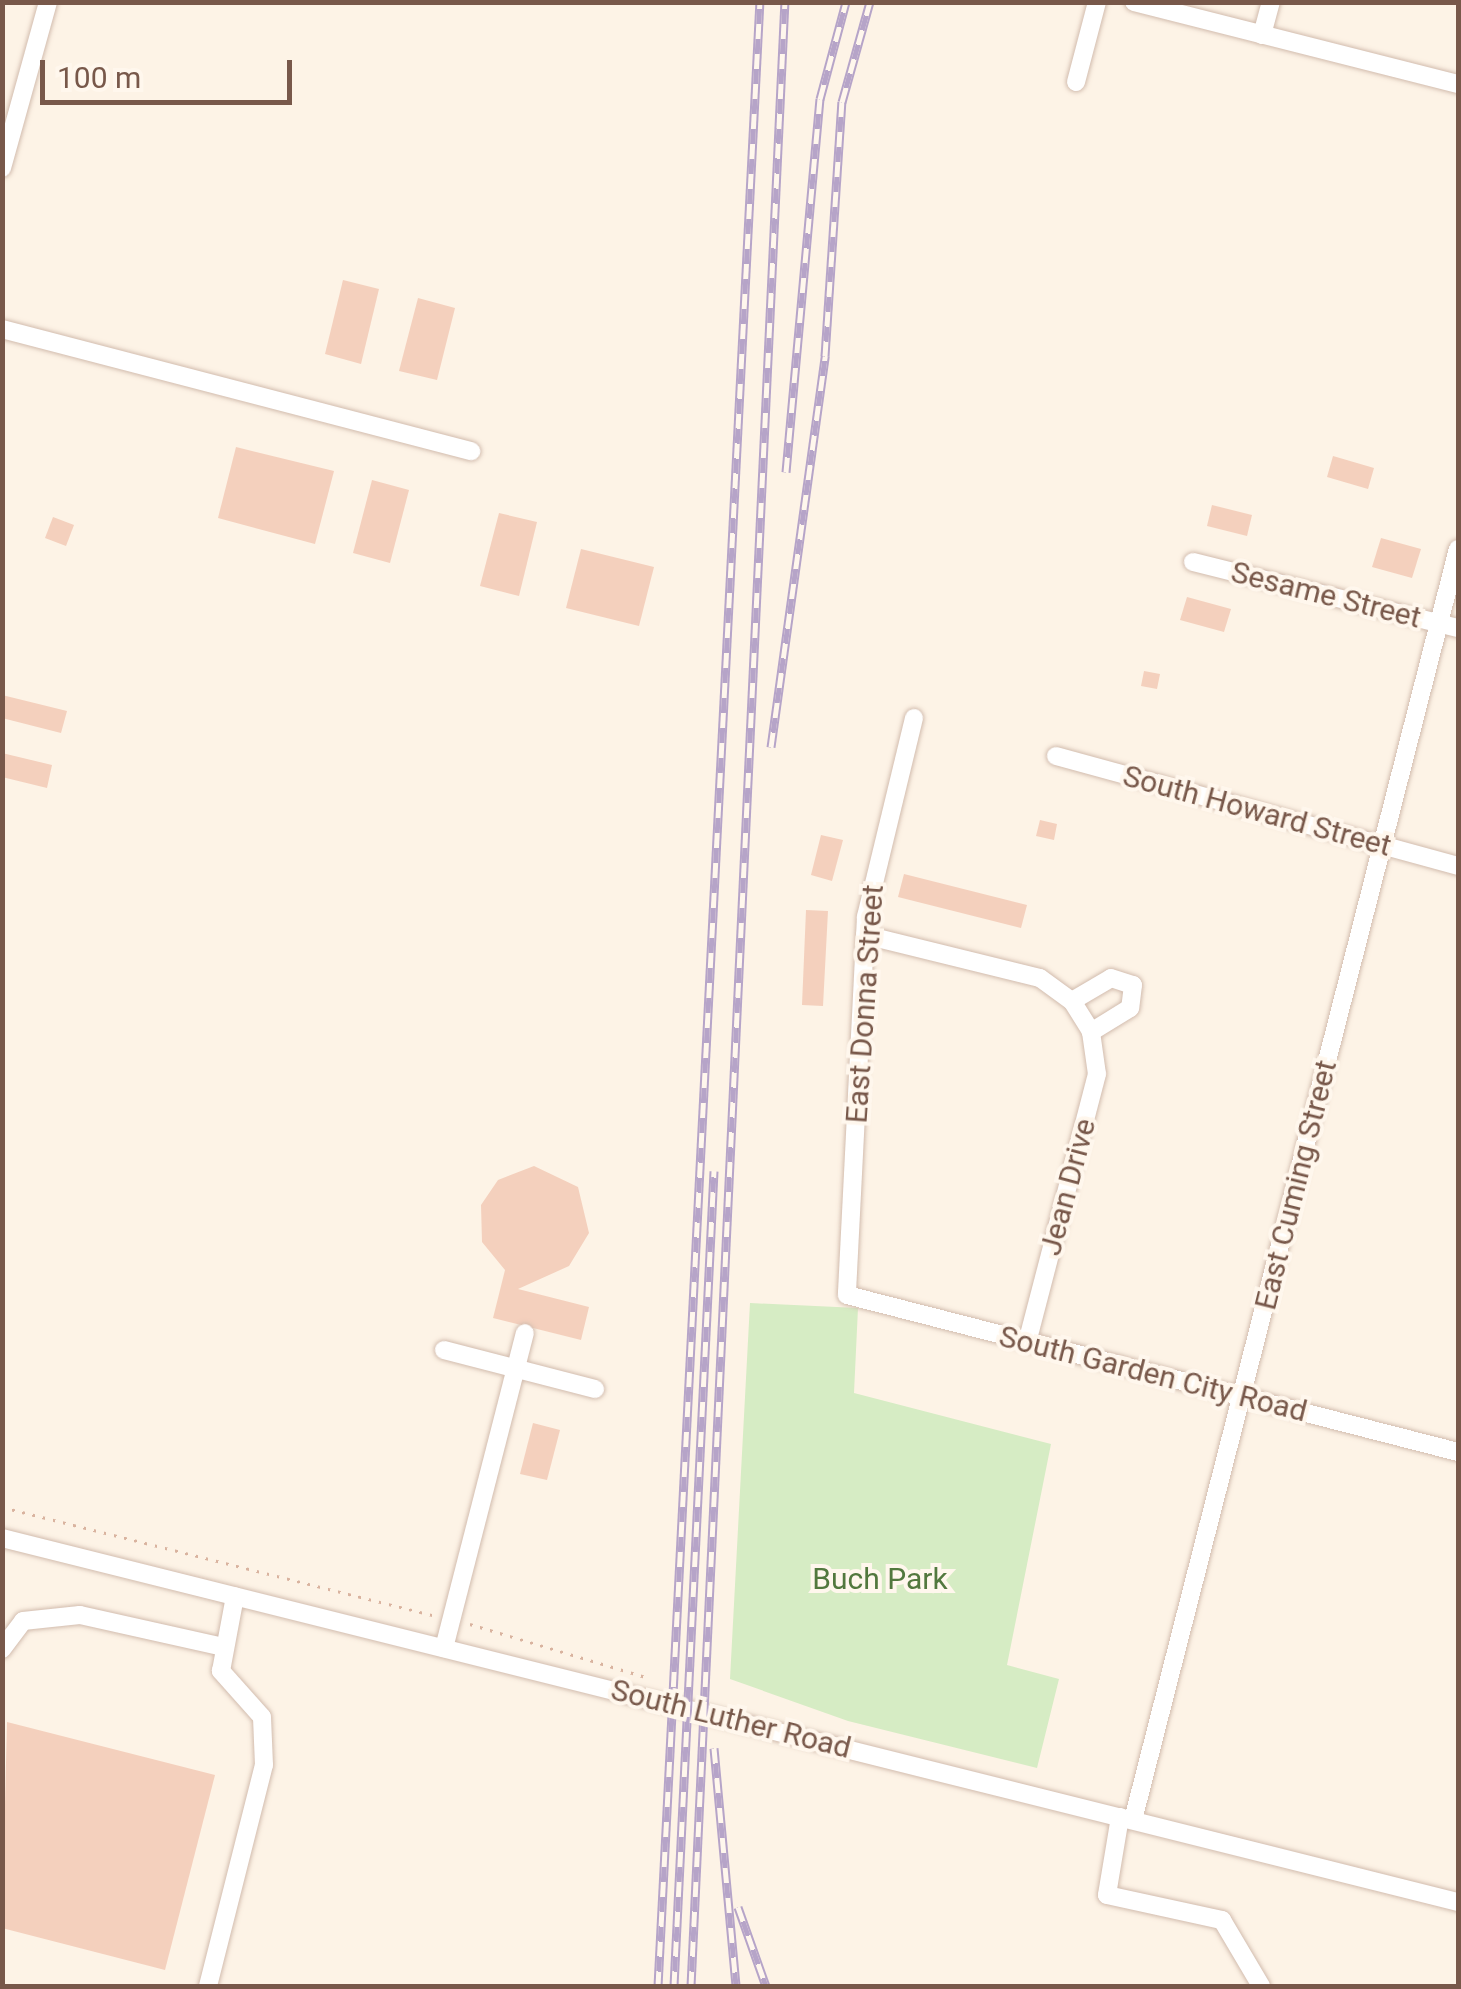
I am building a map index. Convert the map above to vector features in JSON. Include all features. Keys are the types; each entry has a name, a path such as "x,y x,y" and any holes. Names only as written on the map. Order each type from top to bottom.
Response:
{"street":[{"path":"2,168 48,2"},
{"path":"1076,82 1096,2"},
{"path":"1134,2 1458,84"},
{"path":"1262,34 1271,2"},
{"path":"2,329 471,451"},
{"name":"East Cuming Street","path":"1261,1986 1222,1920 1107,1895 1242,1396 1458,549"},
{"name":"Sesame Street","path":"1193,562 1458,628"},
{"name":"East Donna Street","path":"848,1294 865,934 914,718"},
{"name":"South Howard Street","path":"1056,756 1458,866"},
{"name":"Jean Drive","path":"865,934 1026,973 1072,1001 1091,1032 1096,1074 1027,1342"},
{"path":"1072,1001 1111,978 1133,985 1130,1008 1091,1032"},
{"name":"South Garden City Road","path":"848,1294 1458,1452"},
{"path":"444,1648 525,1333"},
{"path":"444,1350 595,1389"},
{"name":"South Luther Road","path":"2,1538 1458,1902"},
{"path":"208,1986 264,1764 262,1717 222,1671 222,1647 235,1596"},
{"path":"2,1650 23,1621 80,1615 222,1647"}],"path":[{"path":"2,1507 452,1619 649,1678"}],"green space":[{"name":"Buch Park","path":"750,1303 858,1308 854,1393 1051,1444 1007,1665 1059,1679 1037,1768 848,1721 730,1679"}],"building":[{"path":"343,280 379,289 361,364 325,354"},
{"path":"418,298 455,308 437,380 399,371"},
{"path":"236,447 334,471 315,544 218,518"},
{"path":"1333,456 1374,468 1368,489 1327,477"},
{"path":"372,480 409,490 390,563 353,553"},
{"path":"1212,505 1252,515 1247,536 1207,526"},
{"path":"499,513 537,522 519,596 480,586"},
{"path":"53,517 74,525 66,546 45,538"},
{"path":"1381,538 1421,549 1412,578 1372,567"},
{"path":"581,549 654,567 639,626 566,608"},
{"path":"1187,597 1231,609 1224,632 1180,620"},
{"path":"1144,671 1160,674 1157,689 1141,686"},
{"path":"2,695 67,711 61,733 2,718"},
{"path":"2,753 52,765 47,788 2,777"},
{"path":"1040,820 1057,824 1054,840 1036,836"},
{"path":"821,835 843,840 832,881 811,875"},
{"path":"904,874 1027,905 1021,928 898,897"},
{"path":"806,910 828,911 823,1006 802,1005"},
{"path":"534,1166 578,1187 589,1233 569,1266 518,1289 589,1307 581,1340 493,1318 505,1270 482,1242 481,1205 498,1180"},
{"path":"533,1423 560,1430 547,1480 520,1474"},
{"path":"7,1722 215,1775 165,1970 2,1928"}],"railway":[{"path":"658,1986 760,2"},
{"path":"691,1986 785,2"},
{"path":"786,472 820,99 846,2"},
{"path":"771,747 825,356 842,102 870,2"},
{"path":"674,1986 714,1171"},
{"path":"714,1748 736,1986"},
{"path":"738,1907 766,1986"}]}
